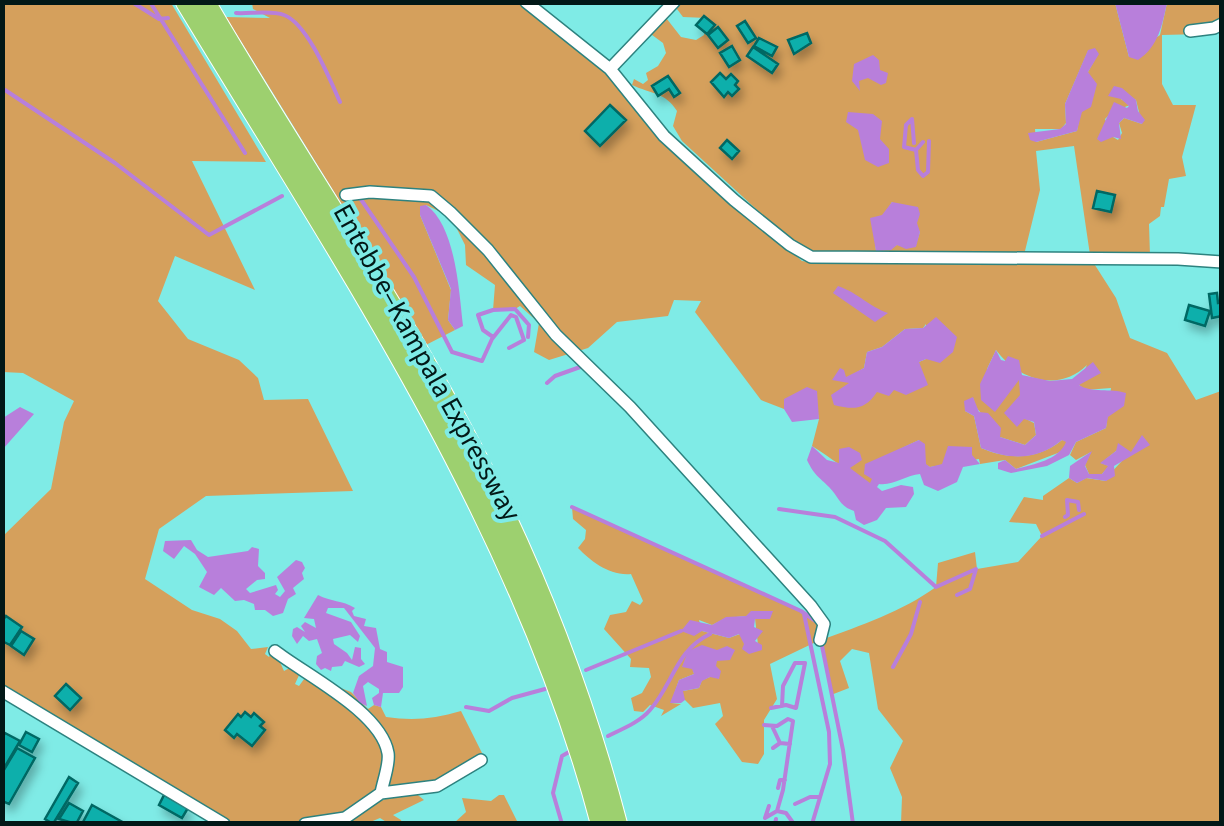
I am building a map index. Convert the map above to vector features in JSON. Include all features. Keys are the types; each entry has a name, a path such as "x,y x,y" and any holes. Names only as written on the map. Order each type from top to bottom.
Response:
{"highway":[{"name":"Entebbe–Kampala Expressway","path":"186,2 401,357 488,521 568,712 600,824"},
{"name":"Entebbe–Kampala Expressway","path":"206,2 426,365 480,464 561,641 592,730 617,824"}],"street":[{"path":"526,2 610,69 664,136 790,246 811,257 1178,258 1222,262"},
{"path":"610,69 674,2"},
{"path":"1190,31 1222,24"},
{"path":"346,195 370,192 431,196 450,212 488,250 556,334 630,407 810,606 824,624 820,640"},
{"path":"276,651 321,682 375,728 388,750 381,793"},
{"path":"2,691 224,824"},
{"path":"305,824 344,818 381,793 437,786 480,760"}],"shaded area":[{"path":"3,3 171,3 266,162 192,161 255,290 175,256 158,301 188,339 239,360 258,378 264,400 308,399 353,491 206,496 159,529 145,579 192,610 220,619 237,631 251,649 268,647 265,654 269,657 274,649 284,671 295,665 300,673 295,684 299,686 307,675 351,692 368,709 374,705 381,707 386,717 424,719 461,711 482,753 434,784 379,789 343,814 300,823 231,823 3,687 3,536 51,489 64,422 74,401 23,373 3,372"},
{"path":"252,3 520,3 609,70 729,197 802,261 974,262 827,255 809,251 779,230 682,141 673,126 677,111 672,105 632,85 634,79 643,84 648,80 646,73 658,66 666,53 663,43 648,32 663,14 681,37 696,40 704,35 707,18 683,17 674,5 677,3 1115,3 1129,57 1160,35 1167,3 1221,3 1221,19 1202,34 1162,35 1162,84 1173,105 1196,105 1182,157 1186,176 1169,179 1160,216 1149,224 1150,256 1090,255 1074,146 1036,151 1040,190 1024,255 1093,262 1116,298 1130,338 1167,353 1196,400 1221,391 1221,823 901,823 902,797 890,768 903,741 878,709 869,653 852,649 840,661 849,688 831,695 820,640 770,664 777,699 764,720 764,754 758,764 742,762 715,724 723,716 720,703 693,708 682,697 683,691 699,688 702,680 710,677 717,660 734,651 693,669 694,674 679,680 671,703 681,704 661,716 664,710 650,705 643,712 634,711 631,698 642,693 651,677 649,668 630,667 631,659 604,629 610,615 626,612 632,601 640,605 643,601 631,574 608,570 578,548 586,530 573,519 572,507 801,611 816,620 821,640 923,596 936,587 938,563 975,552 977,569 1018,562 1042,536 1036,524 1009,522 1024,497 1043,500 1043,496 1069,478 1077,483 1086,478 1106,481 1131,452 1116,451 1101,463 1109,466 1102,474 1089,474 1085,465 1091,452 1076,460 1070,455 1076,442 1106,428 1111,388 1085,390 1078,384 1087,365 1063,379 1038,379 1015,368 996,350 987,369 1006,394 1019,379 1024,418 1034,423 1036,435 1025,445 1000,437 973,398 965,411 974,416 981,448 1023,456 1053,447 1062,440 1067,441 1063,451 1016,469 1005,460 980,464 979,459 930,467 919,440 900,449 870,484 812,446 819,419 816,404 784,399 784,409 761,400 695,312 701,301 674,300 668,316 617,322 588,348 549,360 534,352 539,323 520,306 493,310 495,285 466,265 465,245 451,217 426,205 420,215 451,290 448,320 455,330 422,347 349,216 226,17 270,18 253,9","holes":["1088,51 1098,54 1088,72 1077,131 1036,142 1035,129 1061,129 1066,123 1065,104","1125,93 1136,100 1142,124 1124,118 1119,123 1122,133 1118,140 1105,119 1130,105 1121,99","892,202 920,232 915,247 897,245 876,251 874,232","926,324 926,359 892,388 878,390 844,380 864,368 867,352 882,347 905,329 923,328","726,618 755,618 758,645 740,634 729,638 702,631 699,620 712,625"]},
{"path":"1115,3 1167,3 1155,42 1138,60 1129,57"},
{"path":"1095,48 1099,54 1088,72 1097,84 1091,107 1082,112 1077,131 1036,142 1030,140 1028,133 1060,129 1066,124 1065,104 1088,50"},
{"path":"873,55 879,60 880,70 888,73 886,83 881,85 868,78 859,81 860,91 852,81 854,64"},
{"path":"1114,86 1136,100 1145,120 1142,124 1124,118 1119,123 1121,139 1113,137 1101,142 1097,139 1114,102 1129,106 1108,96"},
{"path":"848,112 873,114 882,121 880,139 889,149 889,163 878,167 865,160 858,130 846,122"},
{"path":"892,202 918,207 920,232 916,247 906,249 897,245 891,250 876,251 870,218 882,215"},
{"path":"426,205 444,228 454,261 463,326 455,330 448,320 451,289 420,215 420,206"},
{"path":"838,286 888,313 875,322 833,293"},
{"path":"936,317 957,337 953,352 940,363 926,359 919,362 928,385 906,395 894,390 889,396 877,392 859,407 834,405 831,395 849,383 832,380 840,368 846,377 864,368 867,352 882,347 905,329 923,328"},
{"path":"996,350 1001,360 1008,356 1019,360 1022,375 1050,381 1072,379 1093,362 1101,373 1079,385 1126,393 1124,406 1108,417 1106,428 1076,442 1069,455 1047,466 1011,473 998,469 998,463 1005,460 1016,469 1045,460 1058,453 1066,442 1062,440 1043,452 1023,456 981,448 974,416 965,411 964,401 973,397 979,412 988,413 1001,428 1000,437 1025,445 1036,435 1034,422 1024,419 1017,427 1004,413 1020,395 1019,380 995,412 981,400 980,384"},
{"path":"807,387 817,391 819,419 792,422 784,409 784,399"},
{"path":"20,407 34,414 3,449 3,418"},
{"path":"1142,435 1150,445 1114,466 1115,476 1106,481 1087,478 1077,483 1069,478 1070,466 1092,451 1085,466 1089,474 1102,474 1108,466 1100,463 1116,451 1118,443 1131,452"},
{"path":"919,440 925,444 926,464 930,467 942,464 948,446 972,447 972,455 980,464 963,467 957,482 938,491 924,485 920,474 879,484 877,487 882,491 901,485 913,487 914,494 906,507 886,508 877,520 864,525 807,460 812,446 827,460 839,463 839,449 849,447 860,453 862,460 850,468 870,483 872,479 864,474 865,464"},
{"path":"191,540 208,557 248,551 252,547 259,549 258,566 265,579 246,589 250,593 276,585 275,594 280,597 285,591 277,577 296,560 305,568 304,579 293,588 296,594 288,599 283,613 273,616 265,610 255,610 254,604 235,601 221,588 214,595 199,587 207,572 184,546 174,559 163,551 165,541"},
{"path":"318,595 355,608 354,616 366,619 364,626 376,628 380,649 387,652 387,662 403,667 403,687 399,693 383,693 381,707 374,705 372,698 379,689 368,682 363,686 367,706 353,693 359,676 373,666 375,648 344,608 328,608 326,613 351,622 360,636 358,642 350,635 333,639 334,644 352,660 355,647 361,648 365,664 359,667 345,661 331,671 321,670 316,664 322,653 317,639 309,641 303,636 297,644 292,636 297,627 305,632 301,626 305,622 316,628 314,619 304,618"},
{"path":"751,611 773,611 770,619 755,619 754,627 763,631 755,641 762,645 762,650 749,654 742,649 739,634 729,638 702,631 694,636 681,631 690,620 712,625 726,617 746,616"},
{"path":"702,645 735,650 730,660 717,661 719,679 710,677 699,688 683,691 685,700 681,703 670,703 679,680 694,674 692,669 682,667 688,651"},
{"path":"413,791 424,800 393,815 402,823 388,823 380,818 368,823 333,824 333,820"},
{"path":"504,795 518,823 454,823 466,812 462,798 491,801"}],"building":[{"path":"704,16 715,25 707,34 696,25"},
{"path":"745,21 756,38 748,43 737,26"},
{"path":"718,27 728,40 718,48 708,35"},
{"path":"807,33 811,43 794,54 788,40"},
{"path":"759,38 777,47 772,56 754,46"},
{"path":"732,46 740,60 729,67 720,53"},
{"path":"753,47 778,64 772,73 747,56"},
{"path":"720,73 726,79 731,74 738,81 735,85 739,89 732,96 728,92 724,97 711,82"},
{"path":"668,76 680,93 674,97 669,89 658,96 652,86"},
{"path":"610,105 626,120 600,146 585,131"},
{"path":"727,140 739,151 732,159 720,148"},
{"path":"1097,191 1115,195 1111,212 1093,208"},
{"path":"1217,293 1222,316 1212,318 1209,294"},
{"path":"1189,305 1210,311 1205,326 1185,320"},
{"path":"6,616 22,627 10,645 2,641 2,621"},
{"path":"21,631 34,639 24,655 11,646"},
{"path":"66,684 81,698 70,710 55,696"},
{"path":"245,712 251,717 254,713 264,722 260,726 265,730 252,746 225,730 238,714 241,717"},
{"path":"26,732 39,739 32,752 19,745"},
{"path":"5,733 20,741 3,770 2,738"},
{"path":"17,748 35,758 9,804 2,801 2,773"},
{"path":"69,777 78,783 53,824 45,819"},
{"path":"164,795 188,808 182,818 159,805"},
{"path":"69,803 83,811 76,824 59,819"},
{"path":"92,805 126,824 82,824"}],"waterway":[{"path":"132,2 159,19 168,18"},
{"path":"150,2 245,153"},
{"path":"236,13 273,13 293,20 317,54 340,102"},
{"path":"5,90 115,163 209,235 282,196"},
{"path":"914,143 912,119 906,125 904,147 916,150 923,142"},
{"path":"916,150 918,170 923,176 928,172 929,141"},
{"path":"360,198 414,277 452,352 482,361 492,339 511,315 516,317 524,340 509,348"},
{"path":"493,337 483,330 478,315 515,309 529,325 528,337"},
{"path":"547,383 583,366"},
{"path":"1065,517 1067,500 1078,502 1079,510"},
{"path":"572,507 801,611 817,622"},
{"path":"779,509 835,517 885,541 936,587 976,569 970,589 957,595"},
{"path":"1042,536 1084,514"},
{"path":"893,667 911,634 920,602"},
{"path":"804,614 829,732 830,764 812,824"},
{"path":"586,670 681,631"},
{"path":"608,736 646,714 690,649 710,634"},
{"path":"821,641 853,824"},
{"path":"771,708 796,708 805,663 795,663 783,686 782,706"},
{"path":"466,707 489,711 512,698 545,689"},
{"path":"764,725 793,721 777,811 786,813 794,824"},
{"path":"772,726 780,743"},
{"path":"773,748 780,743 790,744"},
{"path":"562,824 553,793 562,756 569,752"},
{"path":"778,788 780,780 785,780"},
{"path":"795,804 820,797"},
{"path":"769,806 765,818 777,811"},
{"path":"775,824 776,819"}]}
